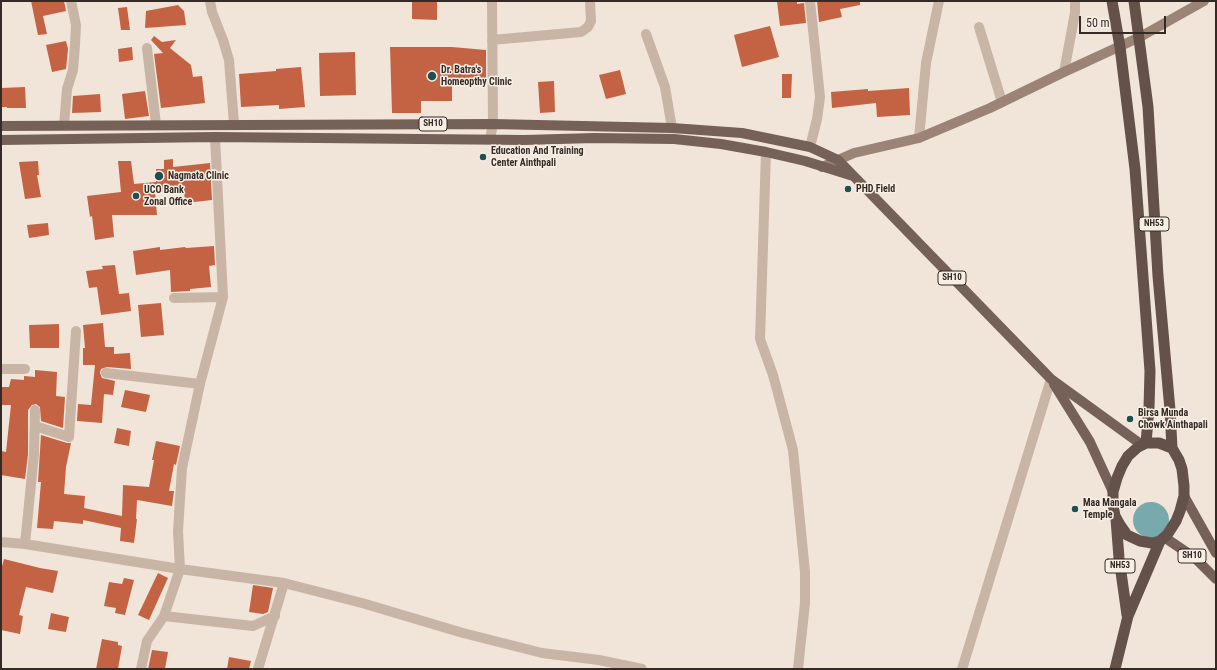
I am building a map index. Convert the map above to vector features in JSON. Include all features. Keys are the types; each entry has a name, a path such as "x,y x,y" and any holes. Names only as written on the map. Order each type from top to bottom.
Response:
{"highway":[{"name":"NH53","path":"1112,1 1120,46 1135,169 1150,371 1149,408 1144,444 1128,456 1117,478 1113,492 1119,558 1128,616"},
{"name":"NH53","path":"1115,669 1128,616 1162,539 1176,521 1184,496 1182,469 1172,448 1158,276 1148,107 1134,1"},
{"path":"1144,444 1159,443 1172,448"},
{"name":"NH53","path":"1115,516 1127,535 1140,541 1152,543 1162,539"}],"main road":[{"path":"822,167 854,153 919,138 1002,102 1140,38 1203,1"},
{"name":"SH10","path":"1,126 156,124 493,124 672,128 742,133 810,147 838,160 876,197 919,244 1051,379 1113,425 1144,444"},
{"name":"SH10","path":"1,140 215,137 674,139 721,144 766,152 805,161 853,176"},
{"name":"SH10","path":"1051,379 1090,442 1113,492"},
{"name":"SH10","path":"1184,496 1216,553"},
{"name":"SH10","path":"1162,539 1195,558 1216,579"}],"street":[{"path":"64,125 67,89 73,70 75,45 76,25 71,1"},
{"path":"210,1 212,12 223,40 228,60 234,124"},
{"path":"490,139 493,124 492,1"},
{"path":"492,40 581,32 588,27 591,21 590,1"},
{"path":"810,1 820,97 818,119 810,147"},
{"path":"919,138 926,63 939,1"},
{"path":"1064,72 1075,13 1075,1"},
{"path":"979,27 1002,102"},
{"path":"646,34 665,87 672,128"},
{"path":"147,48 156,124"},
{"path":"141,669 147,641 164,616 180,569 178,530 182,468 200,384 223,297 215,137"},
{"path":"766,152 760,339 773,375 793,450 805,572 805,603 798,669"},
{"path":"174,298 223,297"},
{"path":"35,426 69,437 76,331"},
{"path":"1,369 25,369"},
{"path":"106,373 200,384"},
{"path":"962,669 1051,379"},
{"path":"25,544 31,495 35,410"},
{"path":"1,542 25,544 180,569 284,583 362,603 463,633 535,651 599,660 642,669"},
{"path":"258,669 284,583"},
{"path":"164,616 253,626 275,616"}],"water":[{"path":"1151,502 1161,505 1166,510 1169,520 1166,530 1161,535 1151,538 1141,535 1136,530 1133,520 1136,510 1141,505"}],"building":[{"path":"31,1 64,1 66,11 43,16 47,34 38,35"},
{"path":"412,1 437,1 437,20 412,19"},
{"path":"777,1 797,1 797,4 804,3 806,23 780,26"},
{"path":"817,1 860,1 860,5 840,9 842,17 819,22"},
{"path":"178,5 184,11 186,25 145,28 146,11"},
{"path":"127,7 130,30 121,30 118,8"},
{"path":"770,26 779,57 742,67 734,35"},
{"path":"154,36 162,42 176,40 170,48 191,65 193,77 202,76 205,103 161,108 154,54 163,53 151,40"},
{"path":"66,41 68,49 66,69 52,72 46,45"},
{"path":"132,47 133,60 119,62 118,49"},
{"path":"390,47 452,47 486,50 486,83 452,81 452,101 421,101 421,113 392,113"},
{"path":"355,52 356,95 320,96 319,53"},
{"path":"301,67 305,107 279,109 279,105 241,107 239,74"},
{"path":"620,70 626,94 606,99 599,75"},
{"path":"782,74 792,74 791,98 782,98"},
{"path":"554,81 555,112 540,113 538,82"},
{"path":"25,87 26,108 1,107 1,88"},
{"path":"909,88 910,115 877,117 876,103 832,108 831,92"},
{"path":"145,91 149,116 125,119 122,94"},
{"path":"100,94 101,112 72,113 73,96"},
{"path":"173,159 173,167 210,163 212,200 185,203 184,191 155,192 157,215 112,215 114,237 95,240 92,216 90,217 87,196 121,192 118,161 131,161 134,184 156,182 156,169 164,169 164,160"},
{"path":"38,161 39,175 37,175 41,197 25,199 19,162"},
{"path":"48,223 49,235 29,238 27,225"},
{"path":"214,246 215,265 209,266 211,287 190,289 190,291 171,292 170,270 136,275 133,251 160,247 160,250"},
{"path":"115,265 119,294 129,293 131,311 101,315 97,287 89,288 86,271 103,269 102,266"},
{"path":"161,303 164,335 141,337 138,305"},
{"path":"103,323 105,347 114,347 114,354 130,353 131,369 107,367 101,369 100,373 102,378 115,381 113,395 104,394 102,423 77,421 78,404 91,405 95,365 83,365 83,348 85,348 83,325"},
{"path":"59,324 59,348 30,348 29,325"},
{"path":"35,370 57,372 56,396 65,397 63,428 41,421 40,407 36,404 32,405 28,410 28,454 25,479 1,475 1,451 6,452 11,405 1,405 1,387 9,387 11,379 24,380 24,376 35,377"},
{"path":"125,390 150,395 146,412 121,407"},
{"path":"117,428 131,431 129,446 114,443"},
{"path":"41,435 71,443 66,467 64,494 85,496 84,508 122,516 123,485 149,487 156,441 180,446 176,465 174,464 169,491 174,491 172,506 137,500 137,519 134,543 120,541 121,528 83,520 83,524 54,521 53,529 37,528 41,482 38,482"},
{"path":"4,559 58,571 53,593 26,587 19,615 23,616 20,634 1,630 1,570"},
{"path":"158,573 168,578 149,620 138,615"},
{"path":"124,578 134,580 125,615 115,613 116,608 104,606 109,582 122,584"},
{"path":"253,585 273,588 268,612 263,614 249,612"},
{"path":"51,613 69,617 66,632 48,629"},
{"path":"102,639 118,642 118,645 122,646 118,669 96,669"},
{"path":"152,650 168,652 165,669 148,669"},
{"path":"229,657 251,661 249,669 227,669"}],"place":[{"name":"Dr. Batra's Homeopthy Clinic","path":"432,76"},
{"name":"Education And Training Center Ainthpali","path":"483,157"},
{"name":"Nagmata Clinic","path":"159,176"},
{"name":"PHD Field","path":"848,189"},
{"name":"UCO Bank Zonal Office","path":"136,196"},
{"name":"Birsa Munda Chowk Ainthapali","path":"1130,419"},
{"name":"Maa Mangala Temple","path":"1075,509"}]}
